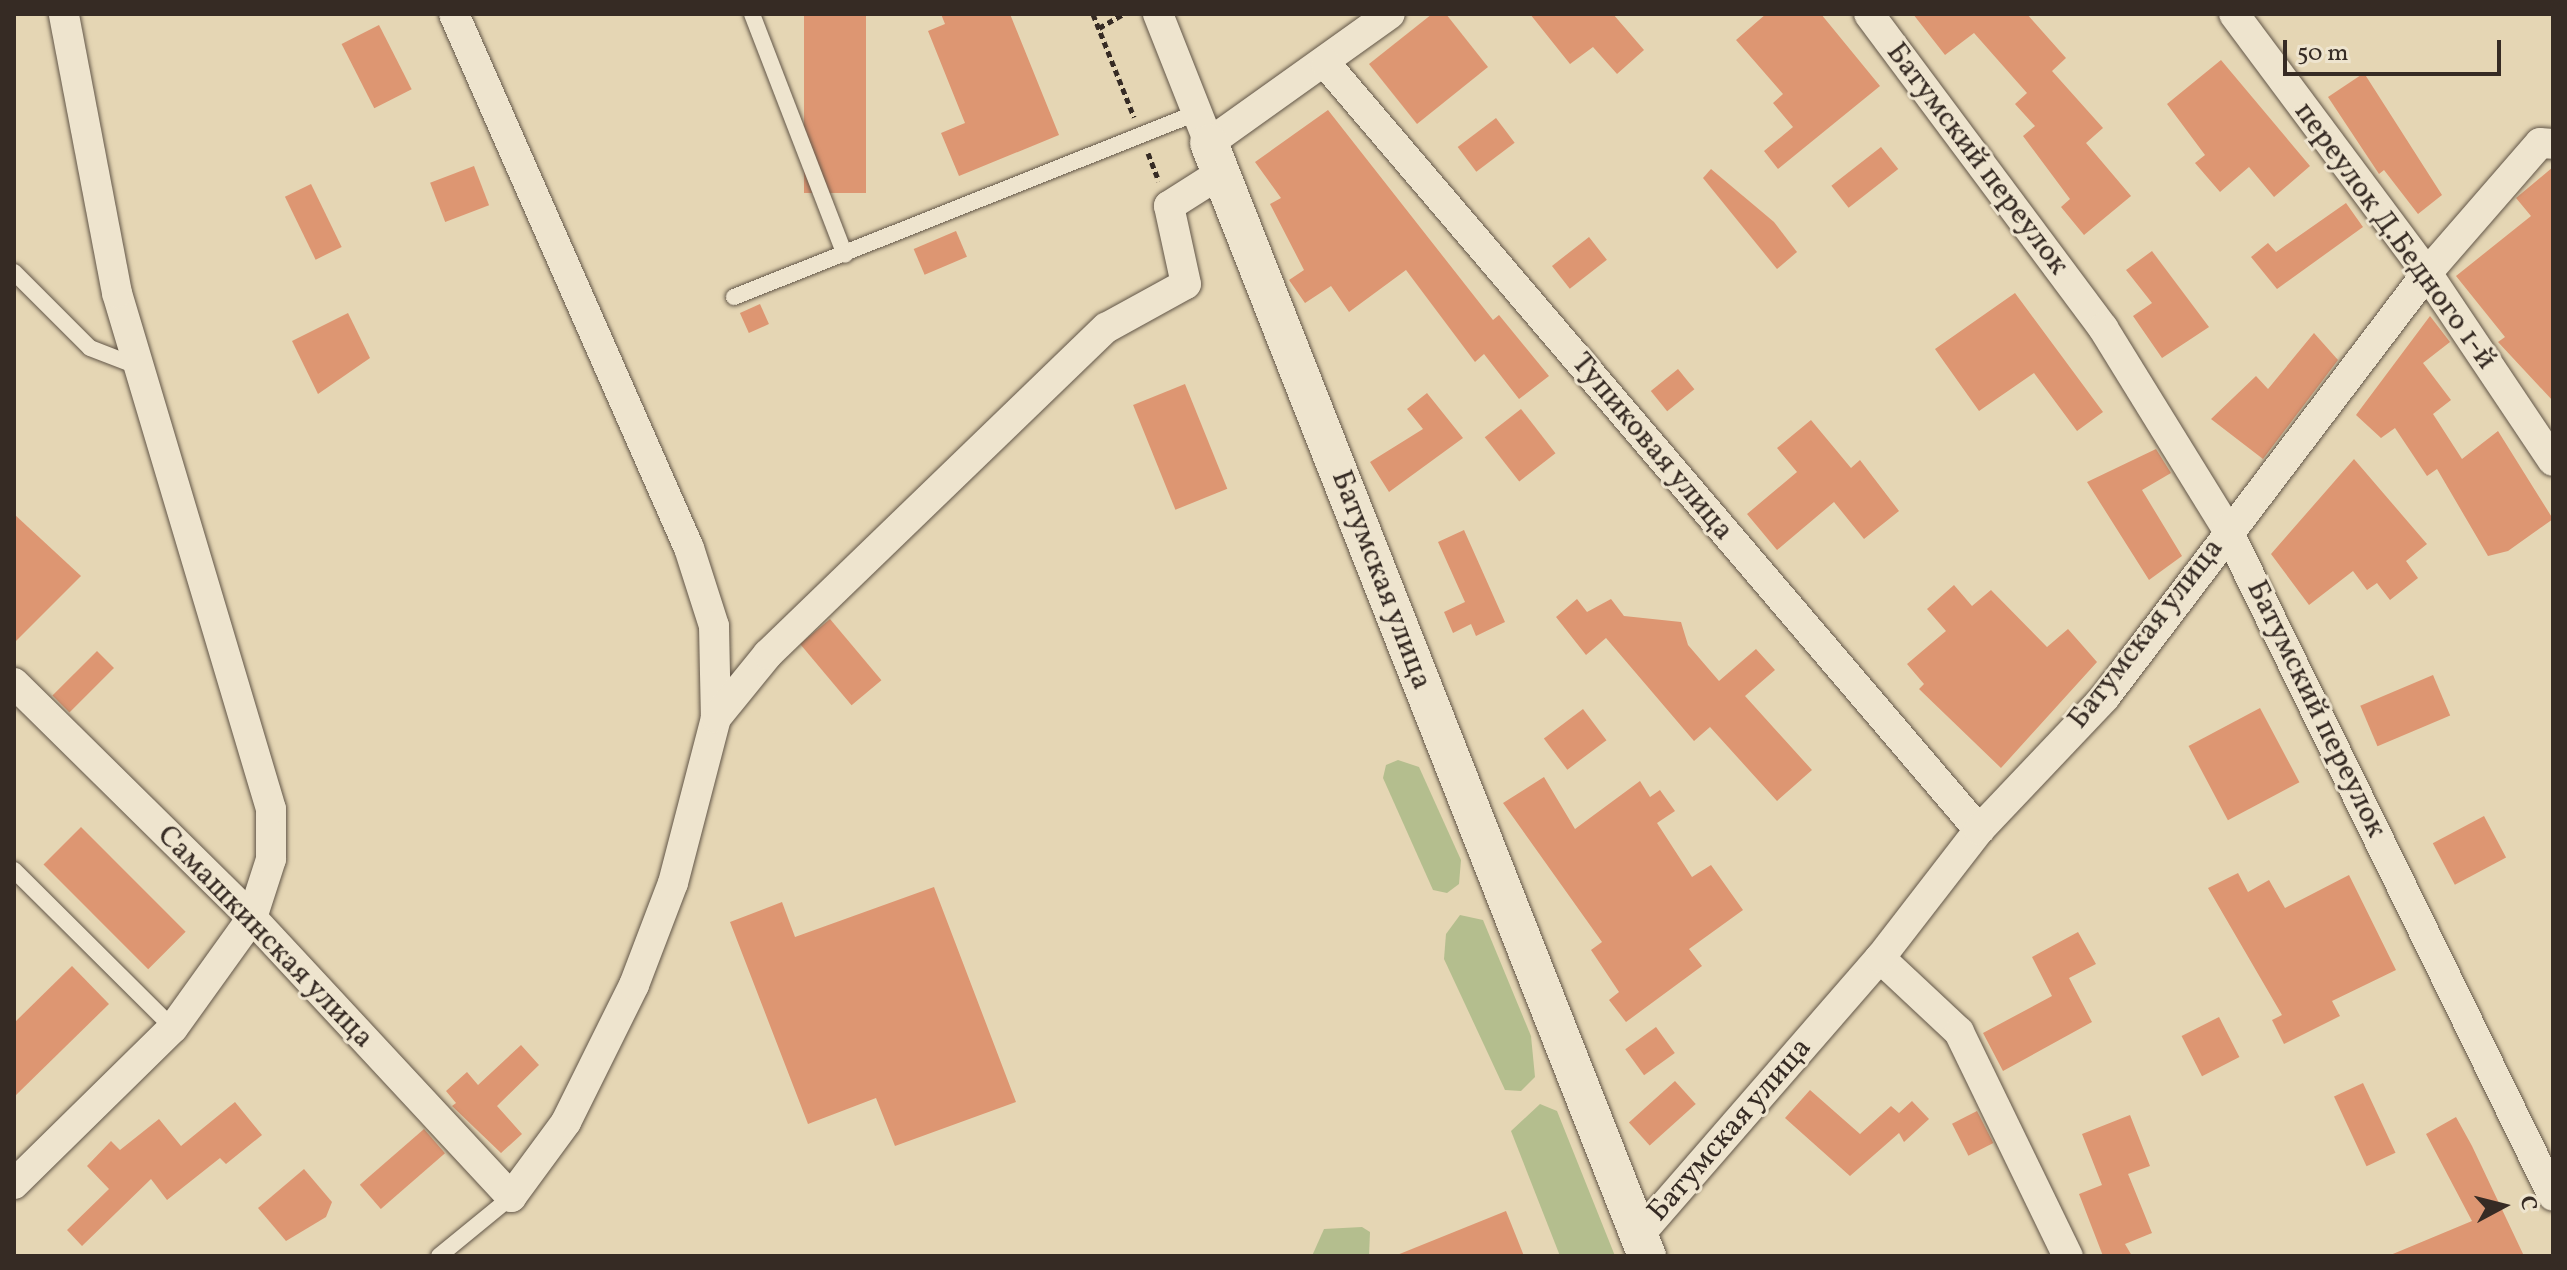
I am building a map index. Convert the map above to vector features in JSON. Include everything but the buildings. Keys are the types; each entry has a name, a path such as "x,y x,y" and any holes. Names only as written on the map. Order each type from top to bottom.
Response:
{"street":[{"path":"14,1184 173,1028 252,918 271,859 271,809 117,293 64,14"},
{"path":"454,14 689,548 714,626 716,718 673,883 634,985 566,1122 511,1197"},
{"name":"Батумская улица","path":"1158,14 1643,1246 1880,958 1979,830 2105,697 2227,529 2427,273 2540,143 2553,144"},
{"path":"716,718 768,654 1106,328 1186,284 1169,206 1209,143 1326,64 1390,14"},
{"name":"Батумский переулок","path":"1869,14 2103,328 2227,529 2553,1196"},
{"name":"переулок Д.Бедного 1-й","path":"2234,14 2427,273 2553,461"},
{"name":"Тупиковая улица","path":"1326,64 1979,830"},
{"name":"Самашкинская улица","path":"14,683 252,918 511,1197"},
{"path":"1880,958 1959,1032 2068,1256"}],"lane":[{"path":"752,14 845,255"},
{"path":"734,297 1143,140 1209,143"},
{"path":"14,272 90,348 139,367"},
{"path":"14,870 173,1028"},
{"path":"439,1256 511,1197"}],"path":[{"path":"1093,14 1169,206"},
{"path":"1099,28 1123,14"}],"green space":[{"path":"1398,760 1419,767 1461,860 1459,884 1447,893 1433,890 1383,778 1386,765"},
{"path":"1460,915 1483,920 1531,1036 1535,1077 1521,1091 1505,1090 1444,959 1446,934"},
{"path":"1540,1104 1557,1111 1615,1256 1560,1256 1511,1131"},
{"path":"1362,1227 1370,1232 1369,1256 1312,1256 1324,1229"}]}
